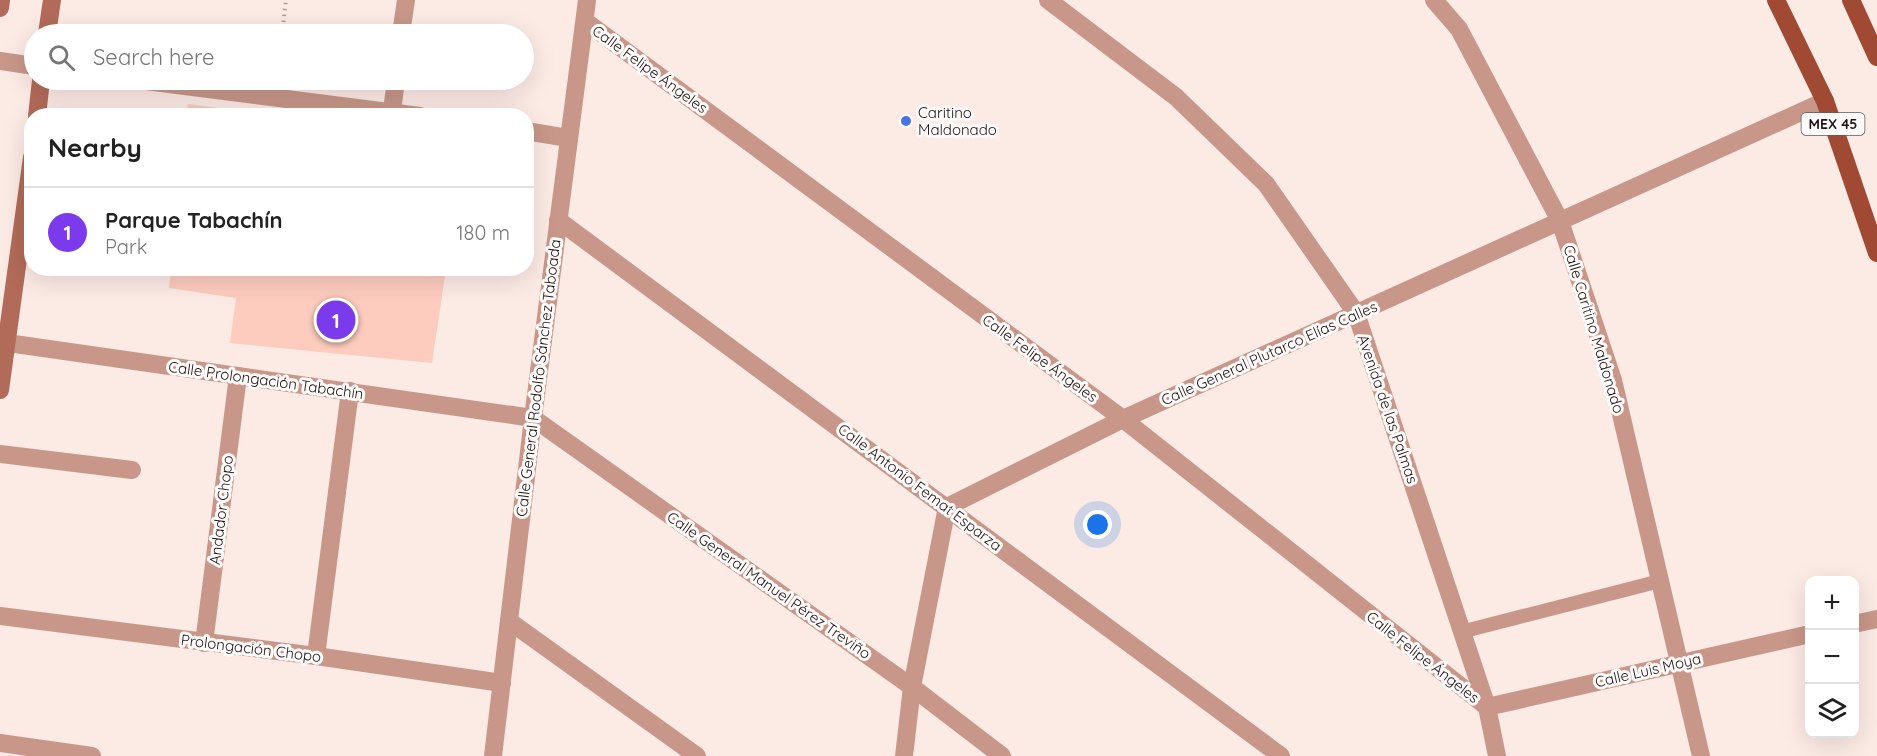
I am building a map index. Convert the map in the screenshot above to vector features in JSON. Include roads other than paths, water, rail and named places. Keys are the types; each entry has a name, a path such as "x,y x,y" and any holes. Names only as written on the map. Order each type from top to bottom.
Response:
{"main road":[{"path":"0,8 1,0"},
{"path":"48,24 52,0"},
{"name":"MEX 45","path":"1776,0 1825,101 1877,253"},
{"path":"1851,0 1877,57"},
{"path":"38,108 40,90"},
{"path":"0,390 3,343 24,251"}],"street":[{"path":"402,24 405,0"},
{"name":"Calle General Rodolfo Sánchez Taboada","path":"493,756 533,418 587,0"},
{"name":"Avenida de las Palmas","path":"1048,0 1176,97 1266,184 1356,313 1487,707 1497,756"},
{"name":"Calle Caritino Maldonado","path":"1434,0 1459,29 1560,221 1613,380 1701,756"},
{"name":"Calle Felipe Ángeles","path":"585,21 1123,418 1487,707"},
{"path":"0,61 24,65"},
{"path":"220,90 367,108"},
{"path":"392,108 395,90"},
{"name":"Calle General Plutarco Elías Calles","path":"947,507 1123,418 1825,101"},
{"path":"534,132 568,138"},
{"name":"Calle Antonio Femat Esparza","path":"558,220 1281,756"},
{"name":"Calle Prolongación Tabachín","path":"3,343 533,418"},
{"name":"Andador Chopo","path":"204,643 238,376"},
{"path":"316,656 350,391"},
{"name":"Calle General Manuel Pérez Treviño","path":"533,418 912,687 1002,756"},
{"path":"0,454 132,470"},
{"path":"904,756 912,687 947,507"},
{"name":"Prolongación Chopo","path":"0,616 316,656 502,683"},
{"path":"1859,623 1877,619"},
{"path":"509,621 697,756"},
{"name":"Calle Luis Moya","path":"1487,707 1805,635"},
{"path":"0,743 92,756"}],"lane":[{"path":"1461,632 1660,581"}],"place":[{"name":"Caritino Maldonado","path":"906,121"},
{"name":"Parque Tabachín","path":"336,320"}]}
